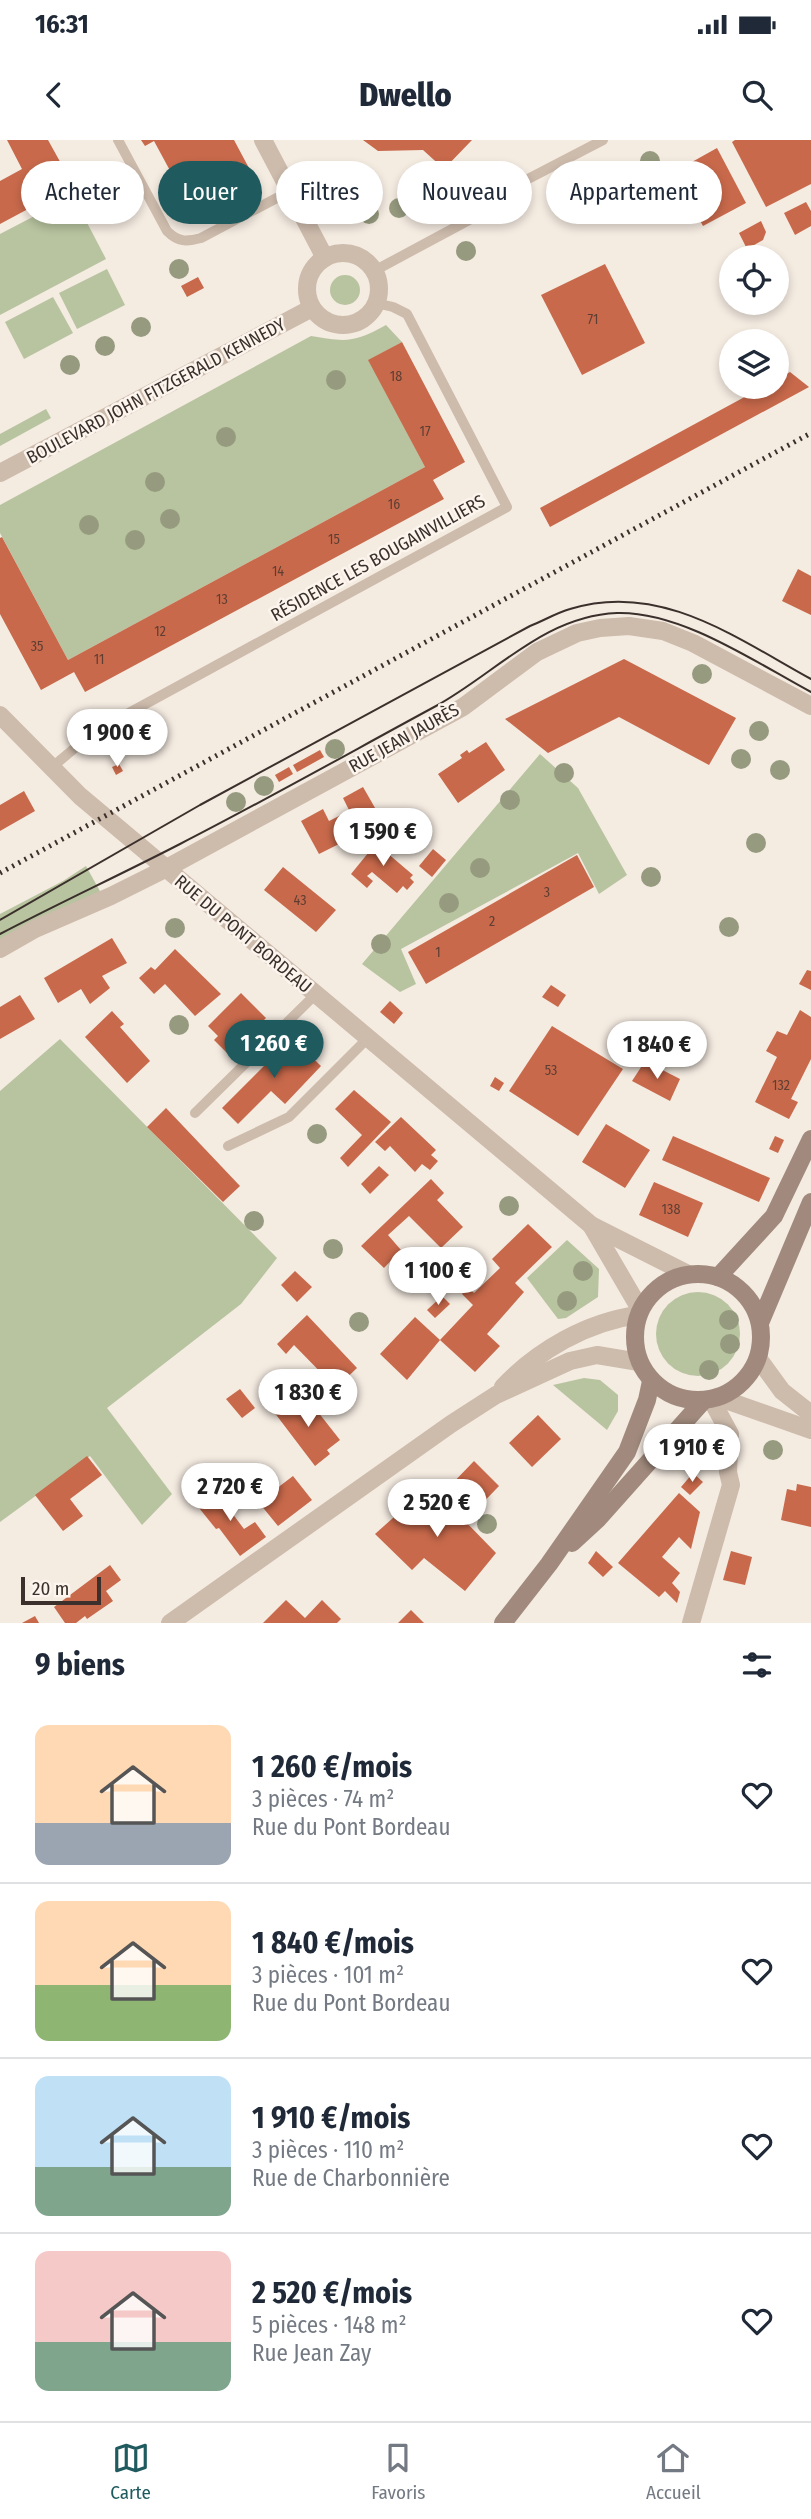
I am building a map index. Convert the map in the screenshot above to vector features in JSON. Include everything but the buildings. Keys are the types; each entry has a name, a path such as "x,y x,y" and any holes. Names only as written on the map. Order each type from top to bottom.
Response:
{"main road":[{"path":"718,1277 774,1216 811,1139"},
{"path":"760,1323 811,1202"},
{"path":"688,1275 718,1277 737,1287 752,1303 760,1323 758,1358 749,1375 735,1389 711,1399 689,1400 675,1396 651,1381 639,1362 634,1330 639,1312 652,1293 668,1281 688,1275"},
{"path":"503,1623 549,1564 626,1452 643,1412 651,1381"},
{"path":"549,1564 597,1520 711,1399"}],"street":[{"path":"262,140 276,166"},
{"path":"307,224 324,258"},
{"path":"346,253 367,262 374,271 379,292 371,312 362,320 340,325 329,322 312,308 307,286 316,265 324,258 346,253"},
{"name":"BOULEVARD JOHN FITZGERALD KENNEDY","path":"0,473 312,308"},
{"name":"RUE JEAN JAURÈS","path":"0,949 35,929 165,869 463,707 537,652 577,633 629,626 663,631 693,643 811,706"},
{"name":"RUE DU PONT BORDEAU","path":"0,715 80,796 591,1225 688,1275"},
{"name":"RUE DU PONT BORDEAU","path":"591,1225 639,1312"},
{"path":"496,1395 521,1368 580,1331 639,1312"},
{"path":"170,1623 451,1423 496,1395 570,1361 597,1355 639,1362"},
{"path":"758,1358 782,1391 811,1413"},
{"path":"711,1399 811,1430"},
{"path":"691,1623 731,1485 728,1472 730,1434 711,1399"}],"lane":[{"path":"118,140 167,231 180,241 201,238 276,198"},
{"path":"374,271 469,220 478,205 603,140"},
{"name":"RÉSIDENCE LES BOUGAINVILLIERS","path":"51,768 94,732 507,507 407,314 376,303"},
{"path":"195,1113 316,994"},
{"path":"228,1146 289,1117 368,1039"}],"green space":[{"path":"21,223 88,224 106,259 0,315 0,234"},
{"path":"107,269 125,305 77,329 59,293"},
{"path":"345,275 356,279 360,290 356,301 345,305 334,301 330,290 334,279"},
{"path":"53,297 73,333 24,359 5,322"},
{"path":"386,325 402,342 369,360 425,467 68,660 0,533 0,505 311,336 357,338"},
{"path":"46,409 51,418 0,446 0,434"},
{"path":"540,754 578,788 627,875 599,894 578,853 401,949 416,984 400,992 362,964"},
{"path":"86,866 101,893 0,946 0,914"},
{"path":"60,1039 277,1258 241,1304 107,1408 172,1494 142,1525 90,1456 0,1522 0,1091"},
{"path":"567,1240 599,1269 598,1297 566,1318 558,1319 527,1278"},
{"path":"698,1292 714,1295 728,1304 737,1318 740,1334 737,1350 728,1364 714,1373 698,1376 682,1373 668,1364 659,1350 656,1334 659,1318 668,1304 682,1295"},
{"path":"584,1378 600,1380 618,1395 618,1411 607,1430 553,1385"}],"tram line":[{"path":"0,920 200,805 530,626 570,609 603,602 635,602 666,608 726,631 811,679"},
{"path":"0,934 276,793 436,706 522,648 566,624 617,613 666,620 717,640 811,692"}],"railway":[{"path":"0,873 811,433"}]}
